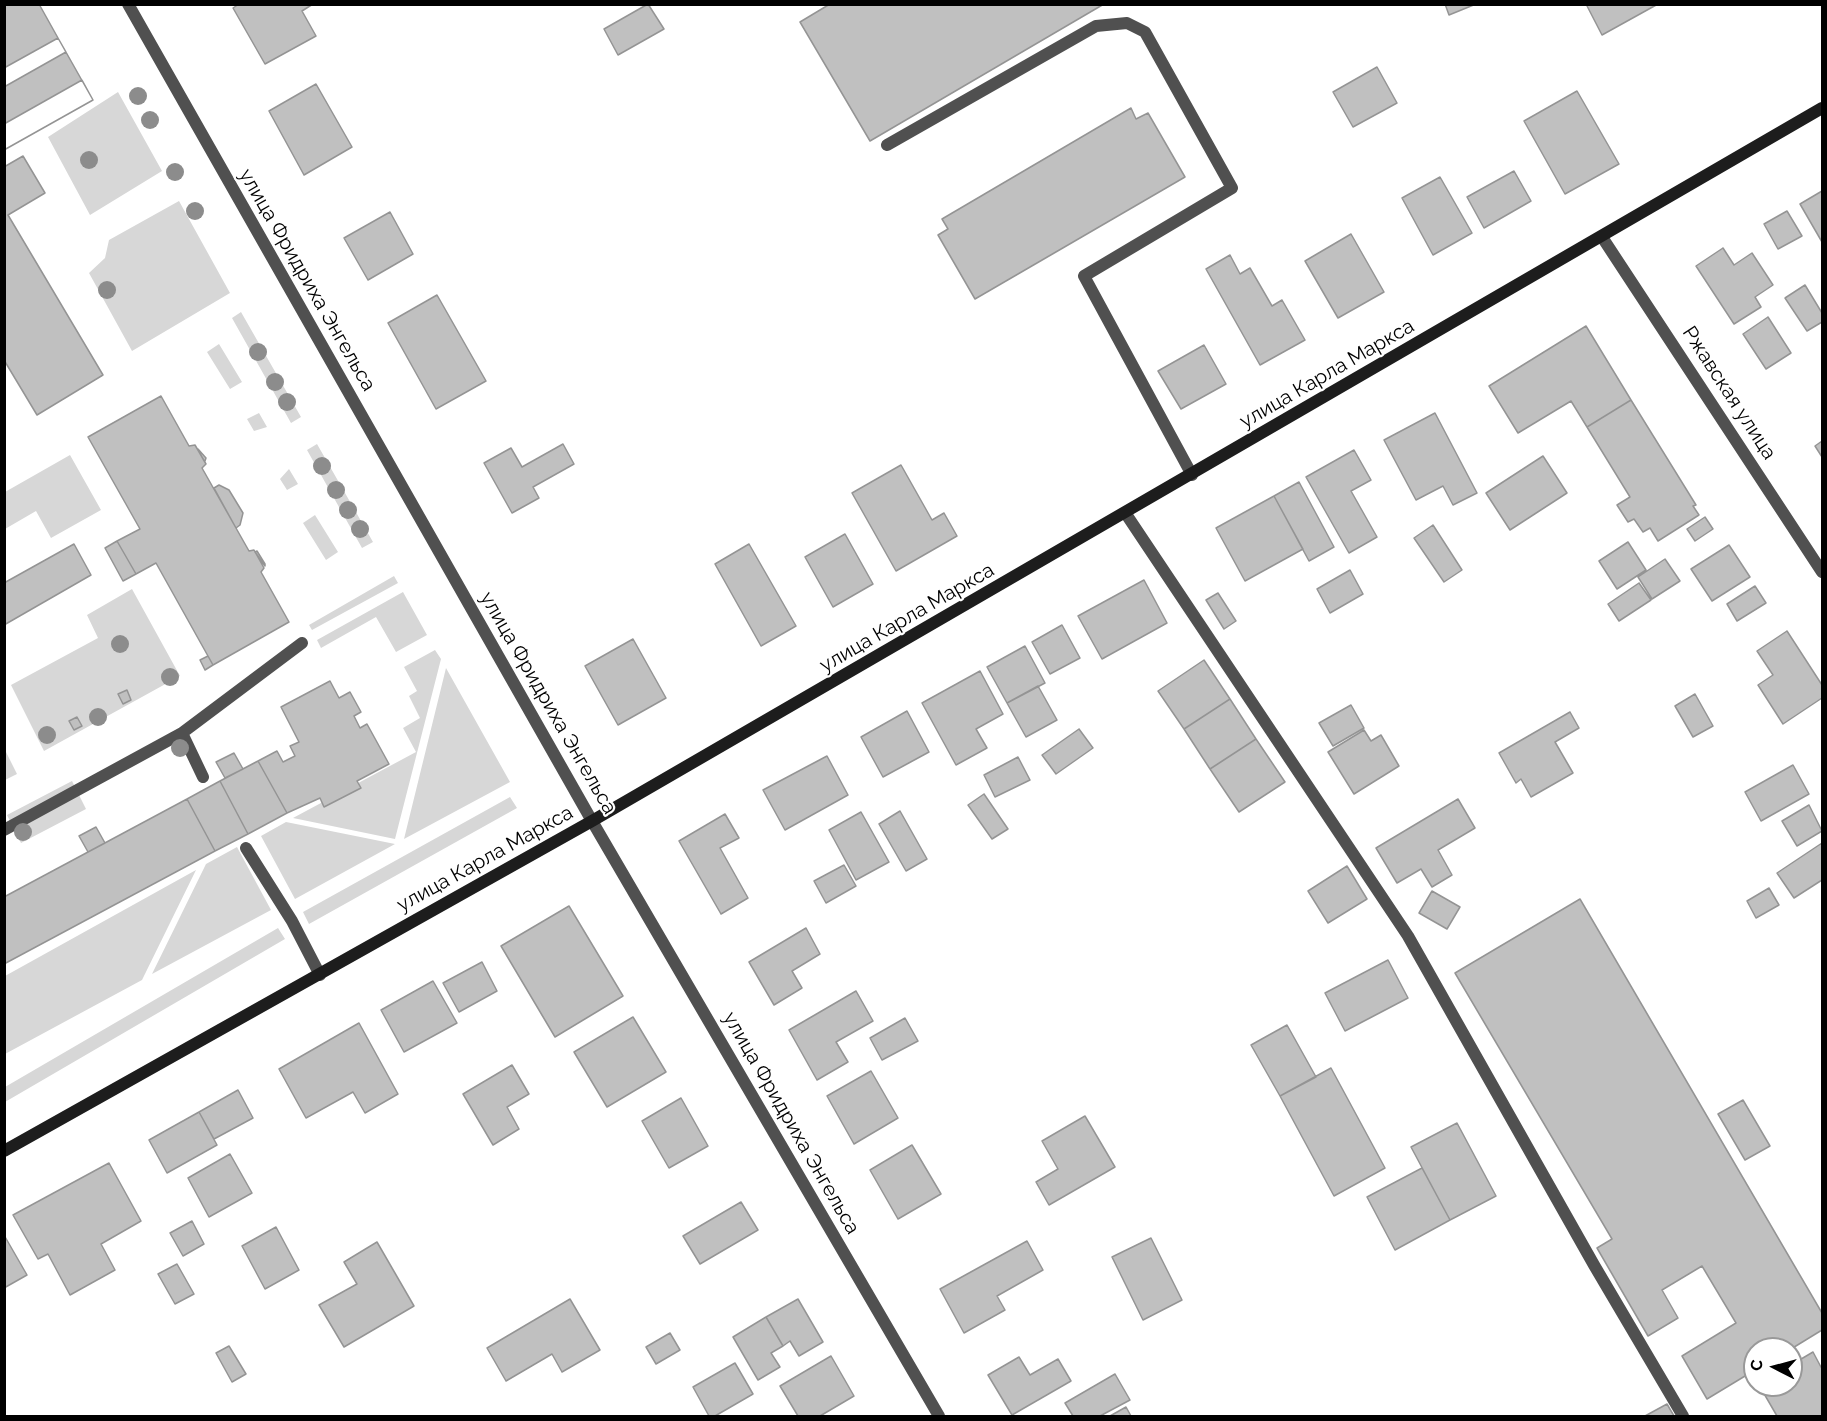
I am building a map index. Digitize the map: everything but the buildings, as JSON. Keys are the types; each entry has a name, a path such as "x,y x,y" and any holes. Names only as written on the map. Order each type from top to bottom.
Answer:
{"main road":[{"name":"улица Карла Маркса","path":"4,1151 592,821 1192,476 1822,108"}],"street":[{"name":"улица Фридриха Энгельса","path":"128,4 592,821 939,1416"},
{"path":"887,146 1096,26 1127,23 1145,32 1232,188 1084,276 1192,476"},
{"name":"Ржавская улица","path":"1602,237 1822,572"},
{"path":"1126,514 1408,936 1594,1265 1683,1416"},
{"path":"4,830 182,733 302,643"},
{"path":"182,733 203,777"},
{"path":"246,848 292,921 320,975"}],"shaded area":[{"path":"118,92 162,171 90,215 48,137"},
{"path":"179,201 230,293 132,351 89,273 105,258 109,240"},
{"path":"241,312 301,417 291,423 232,318"},
{"path":"219,344 242,382 230,389 207,352"},
{"path":"259,413 267,427 254,431 247,419"},
{"path":"317,444 373,542 362,548 307,450"},
{"path":"70,455 101,510 51,538 36,511 5,529 5,492"},
{"path":"289,469 298,484 287,490 280,479"},
{"path":"315,515 338,552 326,560 303,523"},
{"path":"394,576 398,583 312,630 309,625"},
{"path":"132,589 180,676 44,751 11,685 98,638 87,615"},
{"path":"403,592 427,635 396,652 376,617 321,648 317,640"},
{"path":"435,650 441,659 395,839 293,818 416,752 403,728 420,718 409,696 417,691 404,667"},
{"path":"446,668 510,782 404,839"},
{"path":"4,748 17,774 5,780 4,780"},
{"path":"72,781 86,809 21,843 7,815"},
{"path":"510,797 517,808 309,924 303,912"},
{"path":"286,822 395,844 295,899 261,836"},
{"path":"237,847 271,910 152,974 206,864"},
{"path":"196,870 142,980 5,1054 5,976"},
{"path":"278,928 285,939 5,1102 5,1087"}]}
